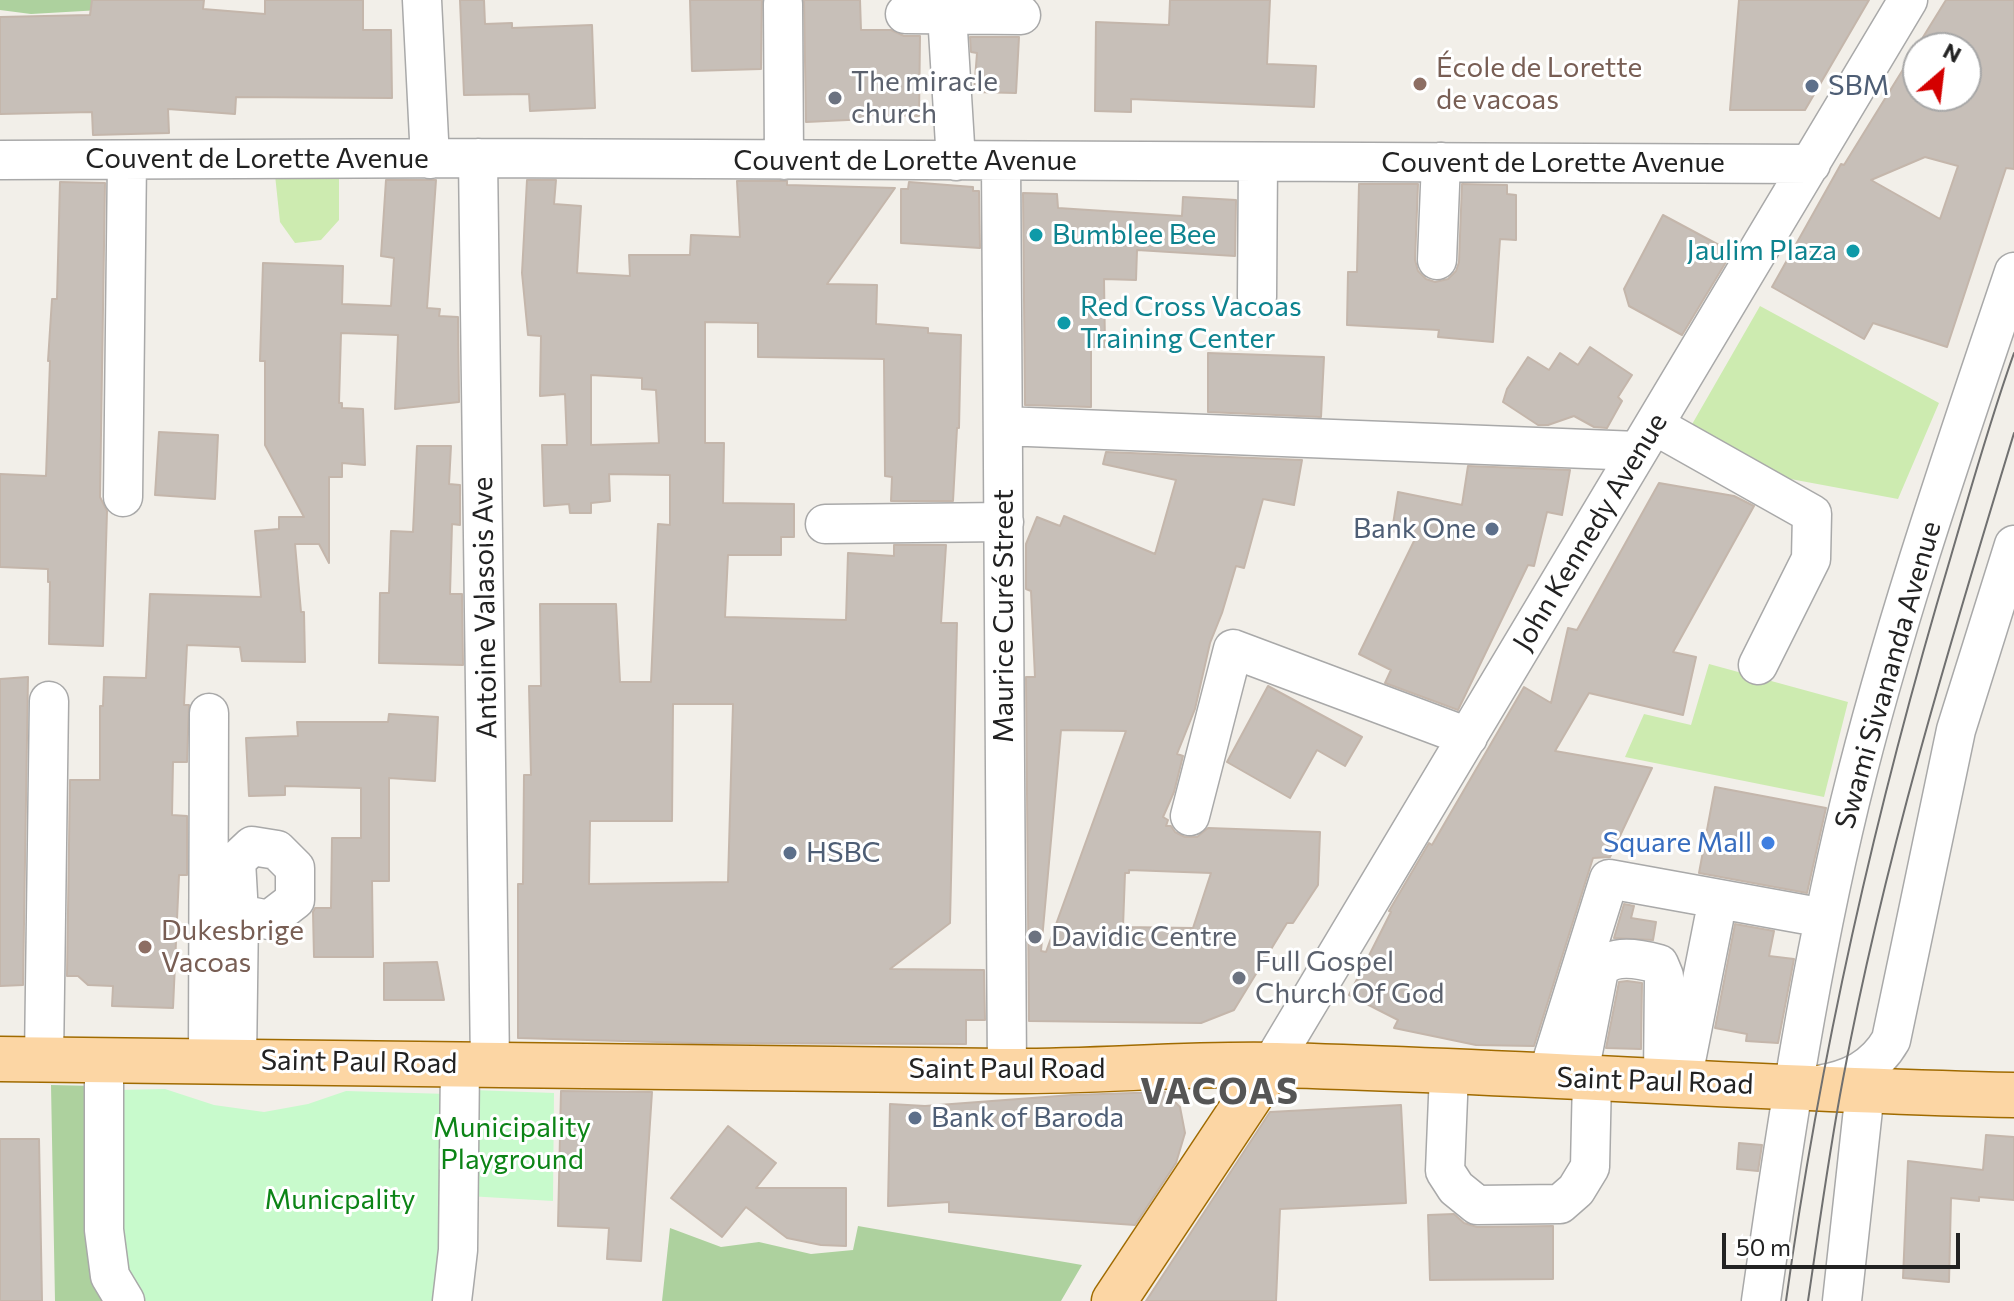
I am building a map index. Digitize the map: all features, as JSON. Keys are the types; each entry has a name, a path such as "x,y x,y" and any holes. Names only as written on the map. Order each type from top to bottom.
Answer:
{"main road":[{"name":"Saint Paul Road","path":"0,1059 480,1062 1007,1071 1271,1065 2014,1095"},
{"path":"1114,1301 1271,1065"}],"street":[{"path":"422,0 430,159"},
{"name":"John Kennedy Avenue","path":"1271,1065 1908,0"},
{"path":"783,4 784,160"},
{"path":"905,14 1021,15"},
{"path":"947,14 956,161"},
{"name":"Couvent de Lorette Avenue","path":"0,160 478,158 1811,164"},
{"name":"Antoine Valasois Ave","path":"452,1301 480,1062 478,158"},
{"path":"123,497 127,160"},
{"name":"Maurice Curé Street","path":"1001,161 1007,1071"},
{"path":"1257,297 1258,162"},
{"path":"1437,260 1441,162"},
{"name":"Swami Sivananda Avenue","path":"1761,1301 1792,1086 1850,800 1924,540 2014,272"},
{"path":"1003,426 1646,438 1812,514 1811,559 1758,665"},
{"path":"825,524 1004,522"},
{"path":"1792,1086 1821,1085 1865,1070 1881,1057 1891,1040 1956,730 2005,604 2014,545"},
{"path":"1190,816 1233,649 1468,737"},
{"path":"44,1059 49,701"},
{"path":"209,713 223,1061"},
{"path":"1449,1073 1445,1171 1456,1188 1477,1205 1560,1204 1576,1190 1590,1167 1573,1078 1609,879 1824,918"},
{"path":"223,1061 239,914"},
{"path":"1672,1080 1714,919"},
{"path":"1573,1078 1599,970 1605,963 1617,959 1659,964 1664,976 1672,1080"},
{"path":"1891,1040 1895,1059 1904,1072 1936,1093"},
{"path":"104,1059 104,1230 110,1276 125,1301"},
{"path":"1842,1301 1865,1091"}],"green space":[{"path":"0,0 152,0 153,7 31,14 0,10"},
{"path":"275,175 339,176 339,220 321,240 295,243 280,222"},
{"path":"1760,306 1939,403 1898,499 1769,475 1687,433"},
{"path":"1709,664 1848,702 1824,797 1625,757 1644,714 1691,725"},
{"path":"51,1085 95,1086 148,1301 55,1301"},
{"name":"Municpality","path":"165,1089 214,1105 264,1112 308,1104 346,1091 448,1094 441,1301 140,1301 122,1271 119,1090"},
{"name":"Municipality Playground","path":"473,1090 554,1093 553,1201 468,1196"},
{"path":"858,1226 1082,1265 1061,1301 662,1301 670,1228 721,1247 759,1242 811,1254 853,1250"}],"building":[{"path":"92,0 204,0 203,9 265,14 265,0 363,0 363,30 391,30 392,98 236,97 235,114 168,109 169,133 93,135 92,112 0,114 0,17 90,15"},
{"path":"460,0 484,0 485,24 512,23 512,28 592,25 595,108 530,111 529,94 464,95"},
{"path":"690,0 762,0 761,69 692,71"},
{"path":"804,0 860,0 861,30 891,30 904,36 920,36 919,116 869,115 869,119 806,122"},
{"path":"1170,0 1270,0 1267,64 1316,66 1314,107 1131,99 1131,112 1095,111 1096,22 1169,25"},
{"path":"1739,0 1869,0 1805,110 1730,110"},
{"path":"1946,0 2014,0 2014,169 2006,168 1947,347 1873,323 1864,339 1772,287 1841,164 1844,165 1902,71 1902,112 1982,112 1982,32 1926,32","holes":["1925,157 1958,166 1940,219 1871,180"]},
{"path":"970,37 1019,37 1016,93 974,92 977,53 971,52"},
{"path":"386,180 436,180 427,308 440,309 439,316 458,317 459,402 395,409 398,335 341,333 339,403 342,403 342,408 363,409 365,465 342,463 342,477 329,477 329,563 319,544 295,544 301,612 304,612 305,662 242,661 240,647 187,645 184,705 189,705 187,762 173,762 172,815 187,816 187,875 179,875 173,1008 112,1006 113,986 88,985 78,976 67,976 70,780 100,780 100,706 103,706 104,677 146,678 150,594 261,597 255,531 279,529 279,517 304,517 265,445 265,361 260,361 263,263 343,266 342,304 391,306 394,258 381,256"},
{"path":"527,180 556,180 554,204 581,206 577,273 630,276 629,255 690,255 691,235 740,237 737,181 895,188 827,284 877,285 876,324 928,328 928,333 961,335 959,428 953,501 891,501 892,477 885,476 884,359 758,357 758,323 705,322 705,443 724,443 723,503 794,504 794,537 781,537 781,555 728,555 725,617 846,620 848,553 894,556 894,545 946,545 941,623 957,623 950,923 890,969 984,970 985,1020 966,1020 966,1044 692,1043 518,1038 518,884 523,884 524,775 531,775 529,686 541,686 540,604 616,604 620,682 651,682 658,524 670,525 670,475 609,474 610,501 591,503 591,513 570,513 569,504 544,506 542,445 567,445 565,394 540,396 541,336 528,335 522,273","holes":["591,375 642,378 642,389 656,390 659,443 591,445","673,704 733,704 728,882 589,884 590,821 672,821"]},
{"path":"60,182 105,183 100,497 107,511 103,646 49,644 48,569 0,567 0,474 46,476 48,361 52,299 57,299"},
{"path":"909,182 973,187 973,191 979,191 980,248 901,243 901,189 908,189"},
{"path":"1359,184 1418,184 1415,260 1418,271 1435,282 1448,279 1459,262 1462,184 1507,185 1507,194 1516,195 1516,240 1500,239 1493,342 1438,337 1439,330 1347,325 1348,272 1357,272"},
{"path":"1023,193 1057,194 1058,208 1182,216 1183,197 1236,200 1235,256 1137,250 1136,280 1104,279 1105,347 1091,347 1091,407 1025,405"},
{"path":"1663,215 1732,252 1682,335 1629,306 1624,289"},
{"path":"1590,347 1632,375 1618,397 1622,401 1607,428 1594,427 1574,416 1548,425 1538,425 1503,402 1507,389 1528,357 1549,370 1560,353 1578,365"},
{"path":"1208,353 1324,357 1321,417 1208,412"},
{"path":"159,432 218,435 215,499 155,495"},
{"path":"417,446 451,446 449,484 460,485 460,525 452,524 450,594 462,594 463,665 379,663 380,593 389,593 391,531 413,532"},
{"path":"1106,452 1302,460 1294,505 1263,499 1244,568 1236,566 1210,643 1195,709 1177,754 1183,756 1174,792 1163,817 1168,820 1166,826 1171,826 1185,837 1197,837 1208,828 1320,832 1318,885 1293,923 1287,923 1234,1010 1201,1023 1029,1021 1026,677 1035,677 1031,591 1026,589 1026,544 1037,517 1060,526 1064,516 1155,554 1176,480 1103,464","holes":["1061,730 1126,731 1046,952 1041,951","1129,870 1211,873 1193,928 1123,927 1125,873"]},
{"path":"1468,466 1570,470 1562,515 1547,512 1534,566 1528,565 1458,710 1385,683 1391,670 1359,654 1416,537 1392,531 1398,492 1462,505"},
{"path":"1659,483 1734,496 1754,506 1673,652 1696,657 1683,715 1589,693 1555,751 1652,768 1610,857 1593,858 1534,1046 1476,1045 1394,1028 1398,1020 1349,995 1389,911 1429,843 1432,845 1524,687 1551,703 1568,628 1577,630"},
{"path":"28,677 23,985 0,986 0,679"},
{"path":"1268,686 1362,737 1345,766 1317,750 1290,798 1227,762"},
{"path":"389,714 438,717 435,781 389,778 389,881 372,881 373,957 314,957 313,912 315,908 331,908 332,838 361,838 361,788 285,786 285,795 249,796 246,738 298,736 297,722 388,722"},
{"name":"Square Mall","path":"1715,787 1826,808 1807,893 1699,873"},
{"path":"1624,904 1634,906 1631,918 1656,922 1653,940 1614,938"},
{"path":"1735,924 1774,931 1769,956 1794,959 1778,1043 1746,1041 1747,1034 1715,1028"},
{"path":"437,962 444,1000 384,1000 384,963"},
{"path":"1619,982 1642,983 1641,1049 1606,1048"},
{"path":"561,1091 652,1092 641,1261 607,1259 609,1228 558,1226"},
{"path":"1165,1092 1180,1107 1185,1133 1176,1163 1135,1225 949,1212 949,1202 888,1206 890,1104 925,1106 1072,1095"},
{"path":"1401,1105 1406,1203 1280,1209 1276,1301 1146,1301 1270,1112"},
{"path":"728,1126 776,1163 756,1188 846,1188 846,1246 787,1238 746,1207 722,1237 671,1198"},
{"path":"1986,1135 2014,1137 2014,1200 1951,1198 1949,1282 1903,1278 1908,1161 1983,1170"},
{"path":"0,1139 39,1139 42,1301 0,1301"},
{"path":"1739,1143 1762,1145 1758,1171 1737,1169"},
{"path":"1454,1214 1464,1223 1477,1227 1553,1226 1553,1279 1430,1280 1428,1215"}],"tram line":[{"path":"1786,1301 1834,1019 1876,833 1924,648 2014,353"},
{"path":"1808,1301 1838,1106 1878,916 1942,673 2014,433"}],"place":[{"name":"École de Lorette de vacoas","path":"1420,84"},
{"name":"SBM","path":"1812,86"},
{"name":"The miracle church","path":"835,98"},
{"name":"Bumblee Bee","path":"1036,235"},
{"name":"Jaulim Plaza","path":"1853,251"},
{"name":"Red Cross Vacoas Training Center","path":"1064,323"},
{"name":"Bank One","path":"1492,529"},
{"name":"Square Mall","path":"1768,843"},
{"name":"HSBC","path":"790,853"},
{"name":"Davidic Centre","path":"1035,937"},
{"name":"Dukesbrige Vacoas","path":"145,947"},
{"name":"Full Gospel Church Of God","path":"1239,978"},
{"name":"Bank of Baroda","path":"915,1118"}],"district":[{"name":"VACOAS","path":"1220,1092"}]}
